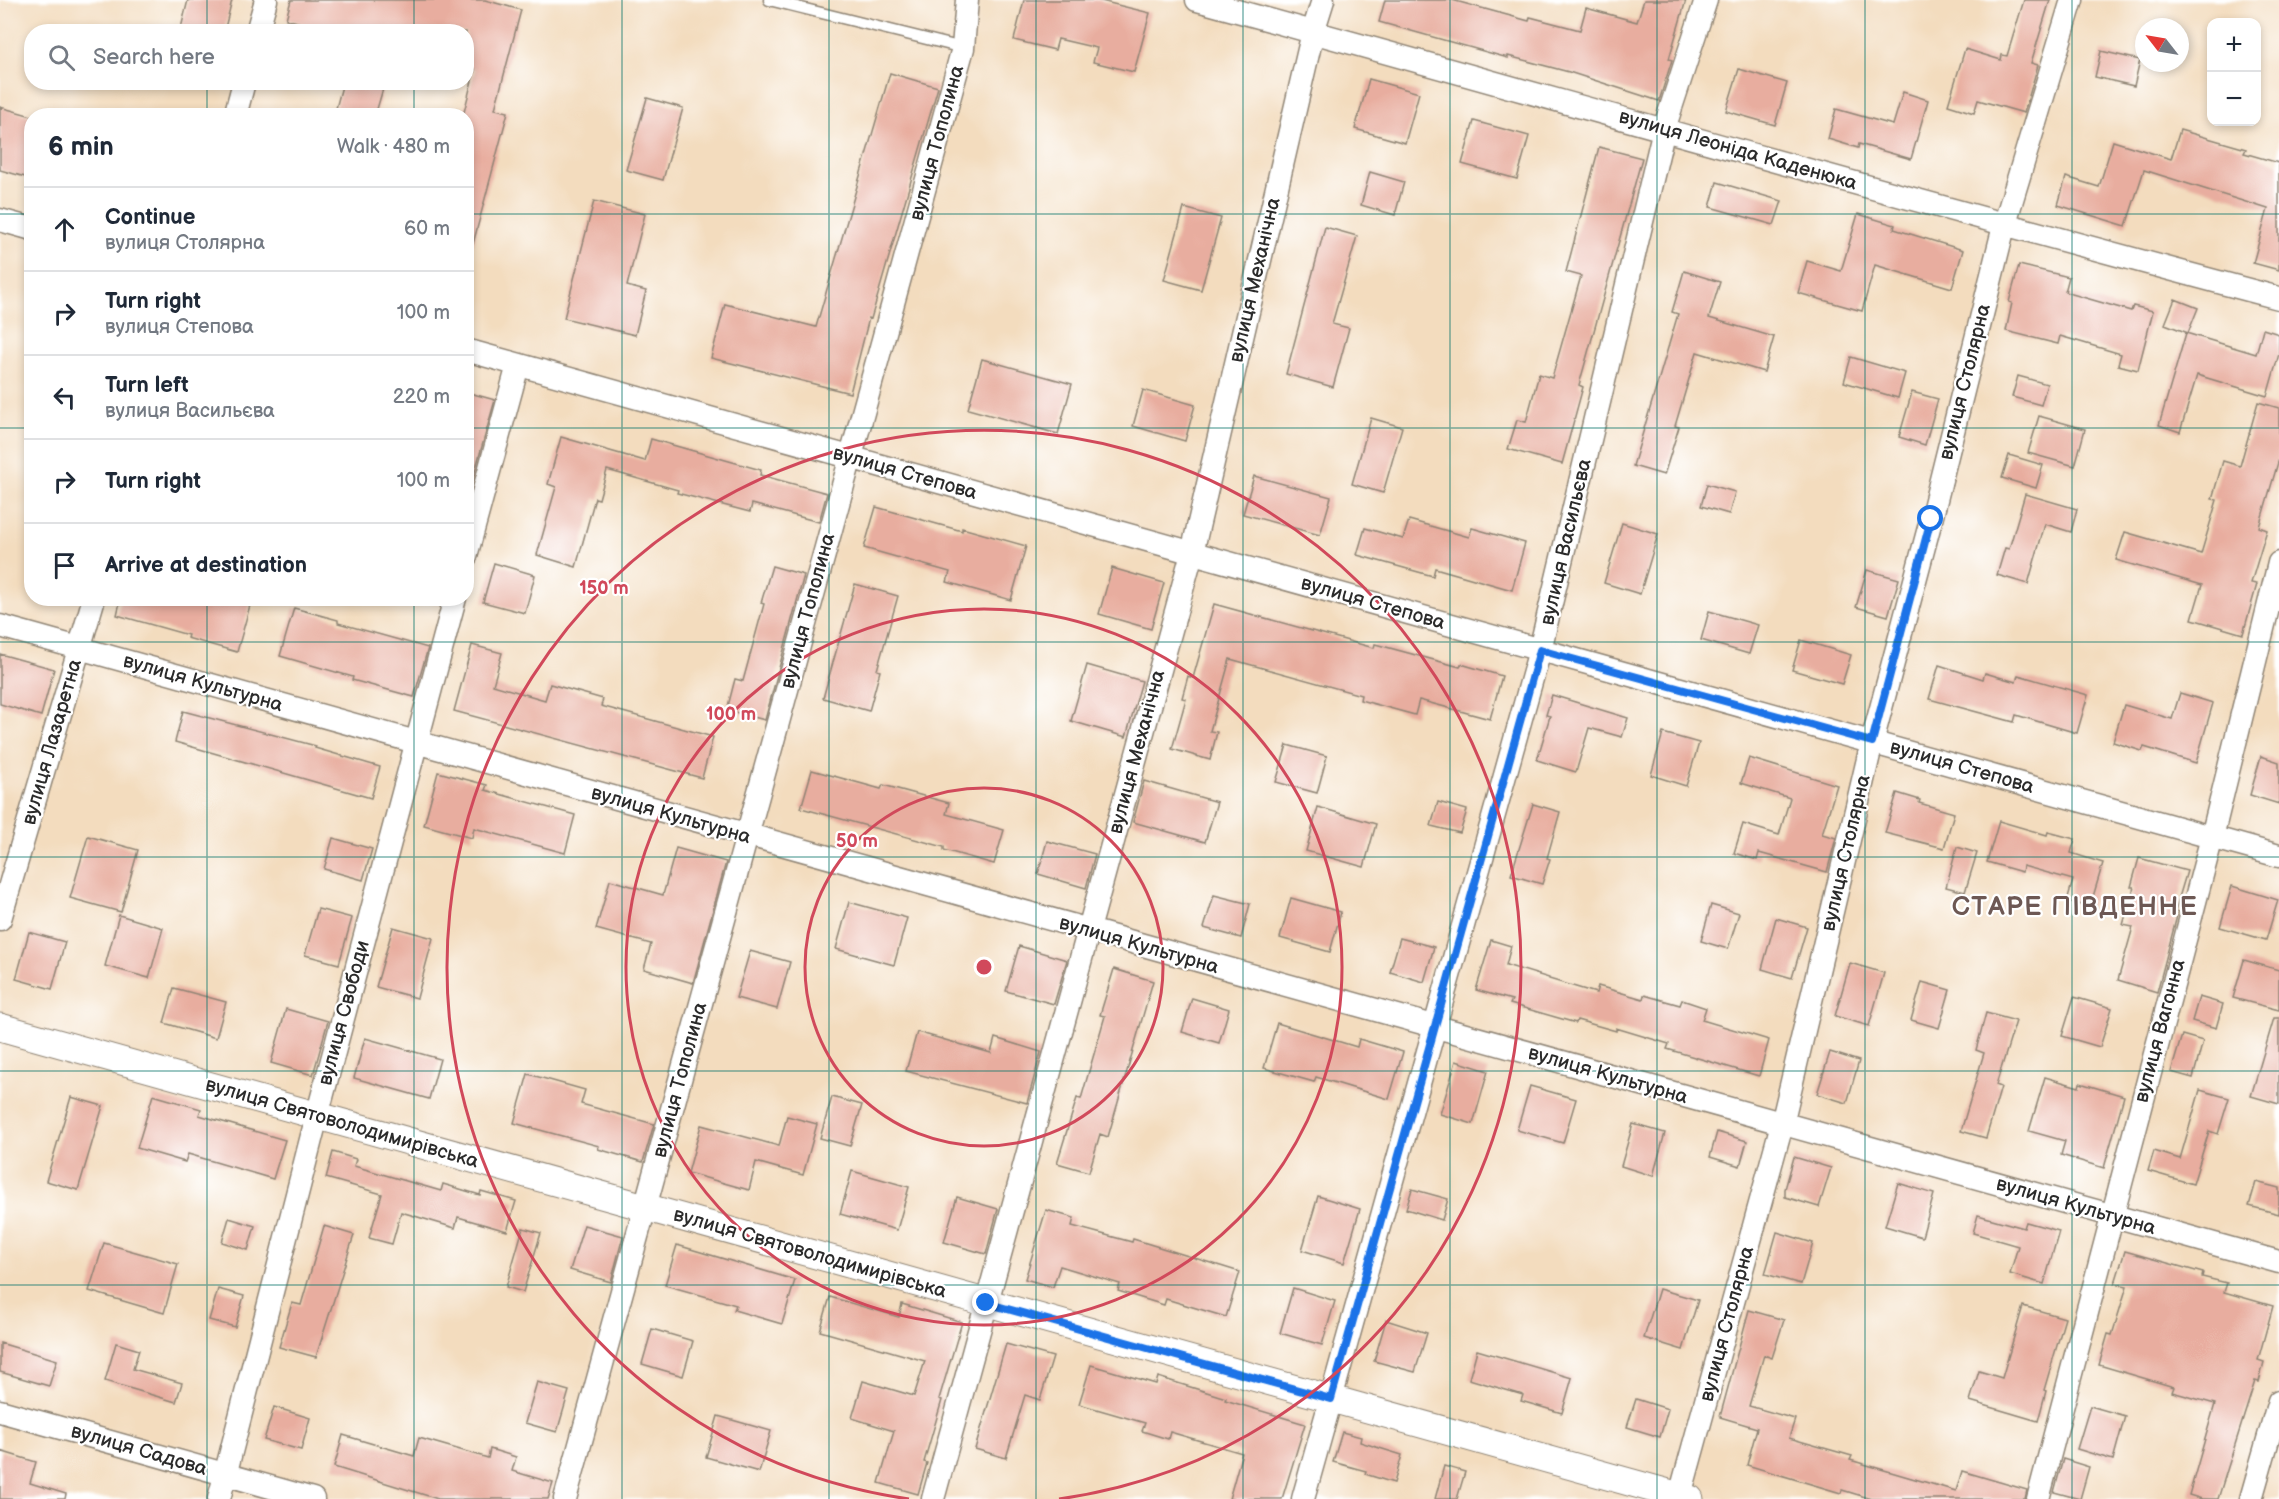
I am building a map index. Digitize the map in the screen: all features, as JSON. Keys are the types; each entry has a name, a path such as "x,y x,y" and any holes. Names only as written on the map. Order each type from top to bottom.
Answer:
{"street":[{"path":"259,24 266,0"},
{"name":"вулиця Тополина","path":"565,1499 963,48 967,0"},
{"name":"вулиця Леоніда Каденюка","path":"1197,0 2004,226 2279,298"},
{"name":"вулиця Механічна","path":"933,1499 1192,553 1313,32 1323,0"},
{"name":"вулиця Васильєва","path":"1303,1499 1540,650 1664,129 1706,0"},
{"name":"вулиця Столярна","path":"1683,1498 1782,1124 1872,742 1931,519 2004,226 2072,0"},
{"path":"237,108 242,90"},
{"path":"0,220 24,227"},
{"name":"вулиця Степова","path":"474,352 2279,856"},
{"path":"474,527 518,365"},
{"name":"вулиця Вагонна","path":"2038,1499 2212,837 2279,562"},
{"name":"вулиця Лазаретна","path":"0,919 92,606"},
{"name":"вулиця Свободи","path":"219,1499 317,1116 453,606"},
{"name":"вулиця Культурна","path":"0,626 2279,1262"},
{"name":"вулиця Святоволодимирівська","path":"0,1027 1683,1498"},
{"path":"2251,1499 2279,1401"},
{"name":"вулиця Садова","path":"0,1411 313,1499"}],"lane":[{"path":"769,0 963,48"}],"building":[{"path":"188,0 232,0 226,24 182,24"},
{"path":"291,0 485,0 521,10 495,109 508,112 474,240 474,108 465,108 470,90 474,90 474,24 304,24 286,19"},
{"path":"1024,0 1097,0 1150,13 1134,72 1093,62 1097,48 1058,39 1055,50 1014,40"},
{"path":"1385,0 1452,0 1529,21 1530,17 1580,30 1586,8 1637,22 1644,0 1686,0 1669,59 1672,60 1659,101 1569,72 1508,56 1508,58 1379,22"},
{"path":"2024,0 2050,0 2031,63 2038,65 2024,113 1978,100 1974,113 1948,105 1965,49 2001,60 2002,55 2007,56"},
{"path":"2101,51 2135,59 2135,72 2137,72 2134,86 2095,77"},
{"path":"1739,69 1787,83 1775,125 1726,111"},
{"path":"890,73 938,87 871,319 869,318 850,393 711,358 725,304 816,327"},
{"path":"1369,79 1419,93 1405,143 1355,129"},
{"path":"341,90 383,90 377,108 336,108"},
{"path":"1903,92 1928,100 1911,159 1859,144 1858,148 1828,139 1836,109 1893,125"},
{"path":"647,98 683,108 663,180 626,170"},
{"path":"0,107 24,114 24,177 0,170"},
{"path":"1474,121 1529,136 1517,179 1462,164"},
{"path":"2180,130 2246,149 2244,153 2279,163 2279,270 2253,263 2268,209 2144,170 2126,226 2058,205 2066,177 2099,187 2113,141 2171,159"},
{"path":"1599,147 1642,158 1579,385 1583,387 1562,464 1508,449 1517,420 1526,422 1539,374 1552,378 1581,276 1566,272"},
{"path":"1370,172 1404,182 1395,215 1361,205"},
{"path":"1717,182 1782,201 1774,225 1710,207"},
{"path":"594,201 645,214 627,286 646,291 635,335 564,318"},
{"path":"1184,208 1221,218 1201,290 1164,280"},
{"path":"1858,214 1895,225 1894,229 1963,250 1952,288 1875,265 1862,311 1798,293 1807,261 1841,271"},
{"path":"1325,227 1357,236 1332,324 1349,328 1333,387 1286,374"},
{"path":"2019,265 2069,277 2065,292 2131,311 2133,306 2153,311 2138,370 2118,365 2121,354 2060,336 2058,344 2006,331 2012,303 2009,302"},
{"path":"1684,271 1720,282 1709,318 1774,337 1764,372 1697,352 1675,426 1679,427 1664,475 1633,466 1678,314 1672,312"},
{"path":"2175,299 2198,308 2188,333 2165,324"},
{"path":"2263,329 2279,334 2279,354 2267,396 2197,375 2180,432 2159,425 2186,333 2256,354"},
{"path":"1851,357 1905,373 1898,398 1844,382"},
{"path":"982,359 1072,384 1058,434 968,409"},
{"path":"2018,376 2047,384 2041,405 2012,397"},
{"path":"1143,390 1195,405 1185,441 1133,426"},
{"path":"1912,392 1938,399 1925,445 1899,437"},
{"path":"474,394 495,400 474,475"},
{"path":"2258,402 2279,408 2279,459 2259,527 2267,530 2251,583 2257,584 2243,634 2192,619 2202,585 2116,560 2125,532 2201,554 2217,500 2212,499 2223,461 2240,466"},
{"path":"2039,416 2085,429 2075,466 2028,453"},
{"path":"1371,418 1402,427 1383,493 1352,484"},
{"path":"561,437 645,461 651,439 761,470 760,475 827,493 819,522 752,504 750,512 677,493 678,490 607,470 599,499 595,498 576,567 537,555 556,487 548,484"},
{"path":"2009,455 2043,465 2036,488 2002,478"},
{"path":"1254,476 1331,497 1320,535 1243,514"},
{"path":"1707,484 1735,492 1729,514 1701,506"},
{"path":"2025,494 2077,509 2071,532 2045,524 2028,584 1997,575 2005,548 2009,549"},
{"path":"876,507 1026,546 1011,600 947,582 950,572 864,548"},
{"path":"1409,520 1469,537 1472,528 1525,543 1512,590 1435,568 1433,576 1357,555 1365,528 1403,539"},
{"path":"1622,523 1658,534 1640,594 1604,583"},
{"path":"494,563 535,575 525,613 483,602"},
{"path":"772,566 804,575 765,720 727,710 735,679 743,681"},
{"path":"1112,568 1164,583 1151,629 1099,614"},
{"path":"1867,570 1899,579 1888,616 1856,607"},
{"path":"855,584 898,596 877,670 880,671 869,711 823,698"},
{"path":"1214,604 1374,648 1375,644 1502,676 1490,719 1419,700 1415,715 1360,700 1361,695 1230,659 1210,731 1217,732 1210,760 1172,749 1186,699 1182,698 1188,676 1193,678"},
{"path":"119,606 250,606 237,652 187,638 188,635 117,615"},
{"path":"294,608 428,648 414,697 352,680 353,677 280,656"},
{"path":"1709,611 1758,625 1749,654 1701,640"},
{"path":"1801,640 1851,655 1842,684 1792,670"},
{"path":"472,645 502,653 493,685 545,700 550,684 603,699 601,706 713,737 702,778 454,711"},
{"path":"0,654 54,669 41,716 0,704"},
{"path":"1087,665 1142,681 1126,737 1071,721"},
{"path":"1939,665 1983,679 1985,673 2016,682 2018,675 2088,695 2077,733 2016,715 2014,722 1929,699"},
{"path":"2180,693 2213,703 2196,763 2144,747 2142,751 2113,742 2124,705 2172,719"},
{"path":"1552,695 1628,718 1622,737 1589,728 1576,772 1537,760 1550,716 1546,715"},
{"path":"183,711 316,746 315,748 380,767 371,798 175,742"},
{"path":"1663,733 1699,743 1686,786 1651,775"},
{"path":"1287,745 1327,756 1317,793 1276,782"},
{"path":"2261,756 2279,762 2279,804 2250,795"},
{"path":"1749,758 1837,785 1822,834 1836,838 1827,872 1759,853 1757,860 1734,853 1743,824 1779,835 1790,798 1741,783"},
{"path":"812,770 881,789 883,785 949,803 946,814 1004,830 994,864 944,850 944,847 801,808"},
{"path":"438,772 487,785 485,790 575,815 565,853 474,828 472,838 424,825"},
{"path":"1144,781 1217,802 1205,842 1133,822"},
{"path":"1897,793 1920,800 1919,803 1954,813 1944,848 1885,833"},
{"path":"1438,802 1467,810 1460,833 1431,826"},
{"path":"1533,804 1560,812 1542,884 1511,875"},
{"path":"1318,807 1376,824 1364,867 1306,851"},
{"path":"1999,821 2047,835 2048,832 2075,839 2071,853 2103,863 2090,907 2067,901 2073,880 2023,866 2022,872 1987,862"},
{"path":"88,836 138,850 121,912 70,898"},
{"path":"333,838 372,849 363,880 324,869"},
{"path":"1047,841 1095,854 1086,888 1038,874"},
{"path":"1957,847 1977,853 1965,892 1946,887"},
{"path":"676,848 726,862 693,983 644,969 651,944 596,929 610,880 663,895"},
{"path":"2139,858 2187,871 2175,911 2178,912 2157,992 2118,980 2133,927 2123,925 2134,887 2131,887"},
{"path":"2232,886 2278,900 2266,940 2220,927"},
{"path":"1214,895 1250,904 1241,938 1204,928"},
{"path":"1291,898 1341,912 1330,952 1280,938"},
{"path":"849,902 907,918 894,965 836,949"},
{"path":"1711,905 1739,913 1728,949 1701,941"},
{"path":"318,909 352,918 339,964 305,955"},
{"path":"119,915 163,928 149,978 105,966"},
{"path":"1776,918 1807,927 1792,978 1762,969"},
{"path":"393,927 433,938 417,998 376,987"},
{"path":"29,932 65,942 52,989 16,979"},
{"path":"1400,938 1434,947 1424,982 1390,972"},
{"path":"1491,940 1511,946 1506,965 1549,979 1596,993 1598,986 1643,999 1644,995 1680,1005 1682,1000 1706,1008 1702,1020 1769,1040 1759,1076 1667,1049 1669,1044 1616,1028 1616,1031 1577,1020 1576,1023 1510,1004 1512,1000 1476,990"},
{"path":"1019,946 1067,960 1054,1004 1006,991"},
{"path":"750,951 790,962 777,1009 736,998"},
{"path":"2244,960 2279,970 2279,1010 2233,998"},
{"path":"1850,963 1884,973 1869,1026 1835,1016"},
{"path":"1114,969 1153,981 1108,1137 1100,1134 1089,1172 1057,1163 1077,1098 1081,1099 1105,1016 1100,1015"},
{"path":"1922,982 1950,990 1939,1028 1911,1020"},
{"path":"174,988 226,1002 216,1038 164,1023"},
{"path":"2074,997 2112,1008 2100,1047 2062,1036"},
{"path":"2199,997 2223,1004 2216,1028 2192,1021"},
{"path":"1192,998 1229,1009 1219,1043 1182,1032"},
{"path":"286,1009 328,1021 313,1075 271,1063"},
{"path":"1986,1013 2016,1021 1996,1085 2001,1087 1986,1138 1961,1131 1984,1053 1976,1050"},
{"path":"2274,1018 2279,1018 2279,1104 2251,1096"},
{"path":"1277,1023 1357,1047 1359,1039 1403,1052 1389,1099 1316,1077 1314,1082 1264,1068"},
{"path":"917,1032 991,1053 995,1038 1041,1052 1027,1103 906,1071"},
{"path":"2182,1035 2203,1041 2193,1078 2171,1072"},
{"path":"365,1038 440,1059 429,1099 354,1078"},
{"path":"1830,1052 1859,1061 1847,1103 1817,1094"},
{"path":"1456,1061 1488,1071 1473,1124 1440,1114"},
{"path":"528,1074 585,1090 581,1104 654,1124 643,1162 598,1149 599,1146 514,1123"},
{"path":"2045,1077 2079,1087 2080,1083 2124,1096 2104,1168 2061,1155 2065,1141 2029,1131"},
{"path":"1530,1086 1576,1099 1563,1143 1517,1130"},
{"path":"2200,1090 2229,1098 2218,1134 2209,1131 2193,1184 2148,1171 2154,1151 2180,1159"},
{"path":"153,1095 201,1109 199,1115 285,1140 273,1179 188,1154 185,1162 137,1148"},
{"path":"71,1097 103,1106 78,1190 46,1181"},
{"path":"832,1097 862,1105 850,1146 820,1138"},
{"path":"787,1116 817,1124 803,1175 756,1162 749,1190 688,1173 701,1125 779,1146"},
{"path":"1633,1124 1665,1133 1653,1176 1621,1166"},
{"path":"1717,1132 1747,1141 1740,1166 1710,1157"},
{"path":"333,1152 356,1159 354,1166 441,1191 443,1184 480,1195 481,1191 516,1201 507,1231 458,1217 455,1228 401,1212 392,1244 369,1238 382,1194 326,1178"},
{"path":"1794,1157 1831,1168 1819,1207 1785,1197"},
{"path":"852,1171 909,1187 897,1230 840,1214"},
{"path":"2256,1182 2279,1188 2279,1214 2249,1206"},
{"path":"1898,1183 1934,1194 1922,1237 1885,1226"},
{"path":"1412,1189 1448,1199 1442,1220 1406,1209"},
{"path":"1318,1196 1360,1209 1344,1263 1302,1250"},
{"path":"957,1197 998,1209 986,1254 944,1242"},
{"path":"1046,1210 1074,1218 1072,1226 1132,1242 1133,1239 1240,1272 1226,1317 1166,1299 1164,1305 1118,1291 1120,1284 1060,1266 1053,1287 1025,1279"},
{"path":"1978,1215 2024,1228 2026,1222 2059,1231 2044,1284 2010,1274 2018,1246 1973,1233"},
{"path":"229,1218 255,1226 248,1250 222,1242"},
{"path":"584,1225 623,1236 611,1282 570,1270"},
{"path":"324,1226 354,1235 316,1357 279,1347 292,1303 301,1305"},
{"path":"523,1228 541,1233 523,1292 506,1287"},
{"path":"1777,1232 1813,1243 1801,1284 1765,1274"},
{"path":"104,1243 178,1264 164,1313 89,1291"},
{"path":"677,1245 795,1280 782,1324 734,1310 736,1305 665,1285"},
{"path":"2125,1251 2203,1273 2202,1277 2227,1283 2224,1292 2273,1306 2258,1360 2264,1362 2259,1382 2255,1381 2218,1499 2202,1499 2189,1495 2215,1404 2172,1392 2174,1387 2099,1365 2108,1334 2112,1335 2127,1286 2115,1283"},
{"path":"1293,1288 1335,1301 1322,1345 1280,1333"},
{"path":"218,1289 244,1296 235,1327 209,1320"},
{"path":"1659,1289 1698,1300 1683,1350 1644,1338"},
{"path":"830,1297 899,1317 902,1304 962,1322 939,1399 942,1400 924,1462 927,1463 918,1494 879,1483 894,1431 852,1418 863,1381 914,1396 925,1361 820,1331"},
{"path":"2023,1306 2065,1318 2044,1390 2046,1391 2038,1421 1970,1401 1979,1371 2002,1378"},
{"path":"1749,1310 1784,1320 1772,1358 1764,1355 1749,1406 1795,1419 1789,1438 1852,1456 1850,1460 1956,1491 1962,1471 2027,1490 2025,1499 1872,1499 1842,1490 1841,1493 1747,1465 1757,1428 1720,1417"},
{"path":"1386,1320 1427,1333 1415,1372 1374,1361"},
{"path":"652,1329 693,1341 683,1376 642,1364"},
{"path":"0,1343 57,1360 49,1386 0,1372"},
{"path":"116,1343 139,1350 133,1369 182,1383 176,1402 105,1381"},
{"path":"1006,1344 1053,1357 1040,1400 1025,1395 1006,1458 975,1449"},
{"path":"1477,1350 1572,1378 1562,1413 1521,1401 1523,1395 1469,1379"},
{"path":"1091,1365 1156,1384 1158,1377 1305,1424 1282,1499 1229,1499 1242,1453 1170,1432 1168,1439 1142,1431 1145,1423 1079,1404"},
{"path":"537,1382 569,1391 557,1432 525,1423"},
{"path":"1636,1399 1668,1409 1660,1437 1627,1427"},
{"path":"2090,1406 2125,1416 2113,1460 2077,1449"},
{"path":"274,1407 310,1418 301,1450 264,1440"},
{"path":"718,1416 771,1431 759,1472 706,1457"},
{"path":"1342,1432 1361,1437 1360,1442 1402,1455 1394,1483 1365,1474 1366,1471 1333,1462"},
{"path":"343,1435 414,1456 419,1438 488,1458 490,1449 516,1457 512,1471 553,1483 548,1499 438,1499 334,1467"},
{"path":"0,1451 36,1462 30,1483 66,1494 65,1499 0,1499"},
{"path":"2063,1459 2089,1467 2080,1499 2054,1492"},
{"path":"1444,1466 1465,1472 1457,1499 1435,1499"}],"district":[{"name":"СТАРЕ ПІВДЕННЕ","path":"2075,907"}],"route":[{"path":"986,1303 1331,1399 1540,650 1872,742 1931,519"}]}
